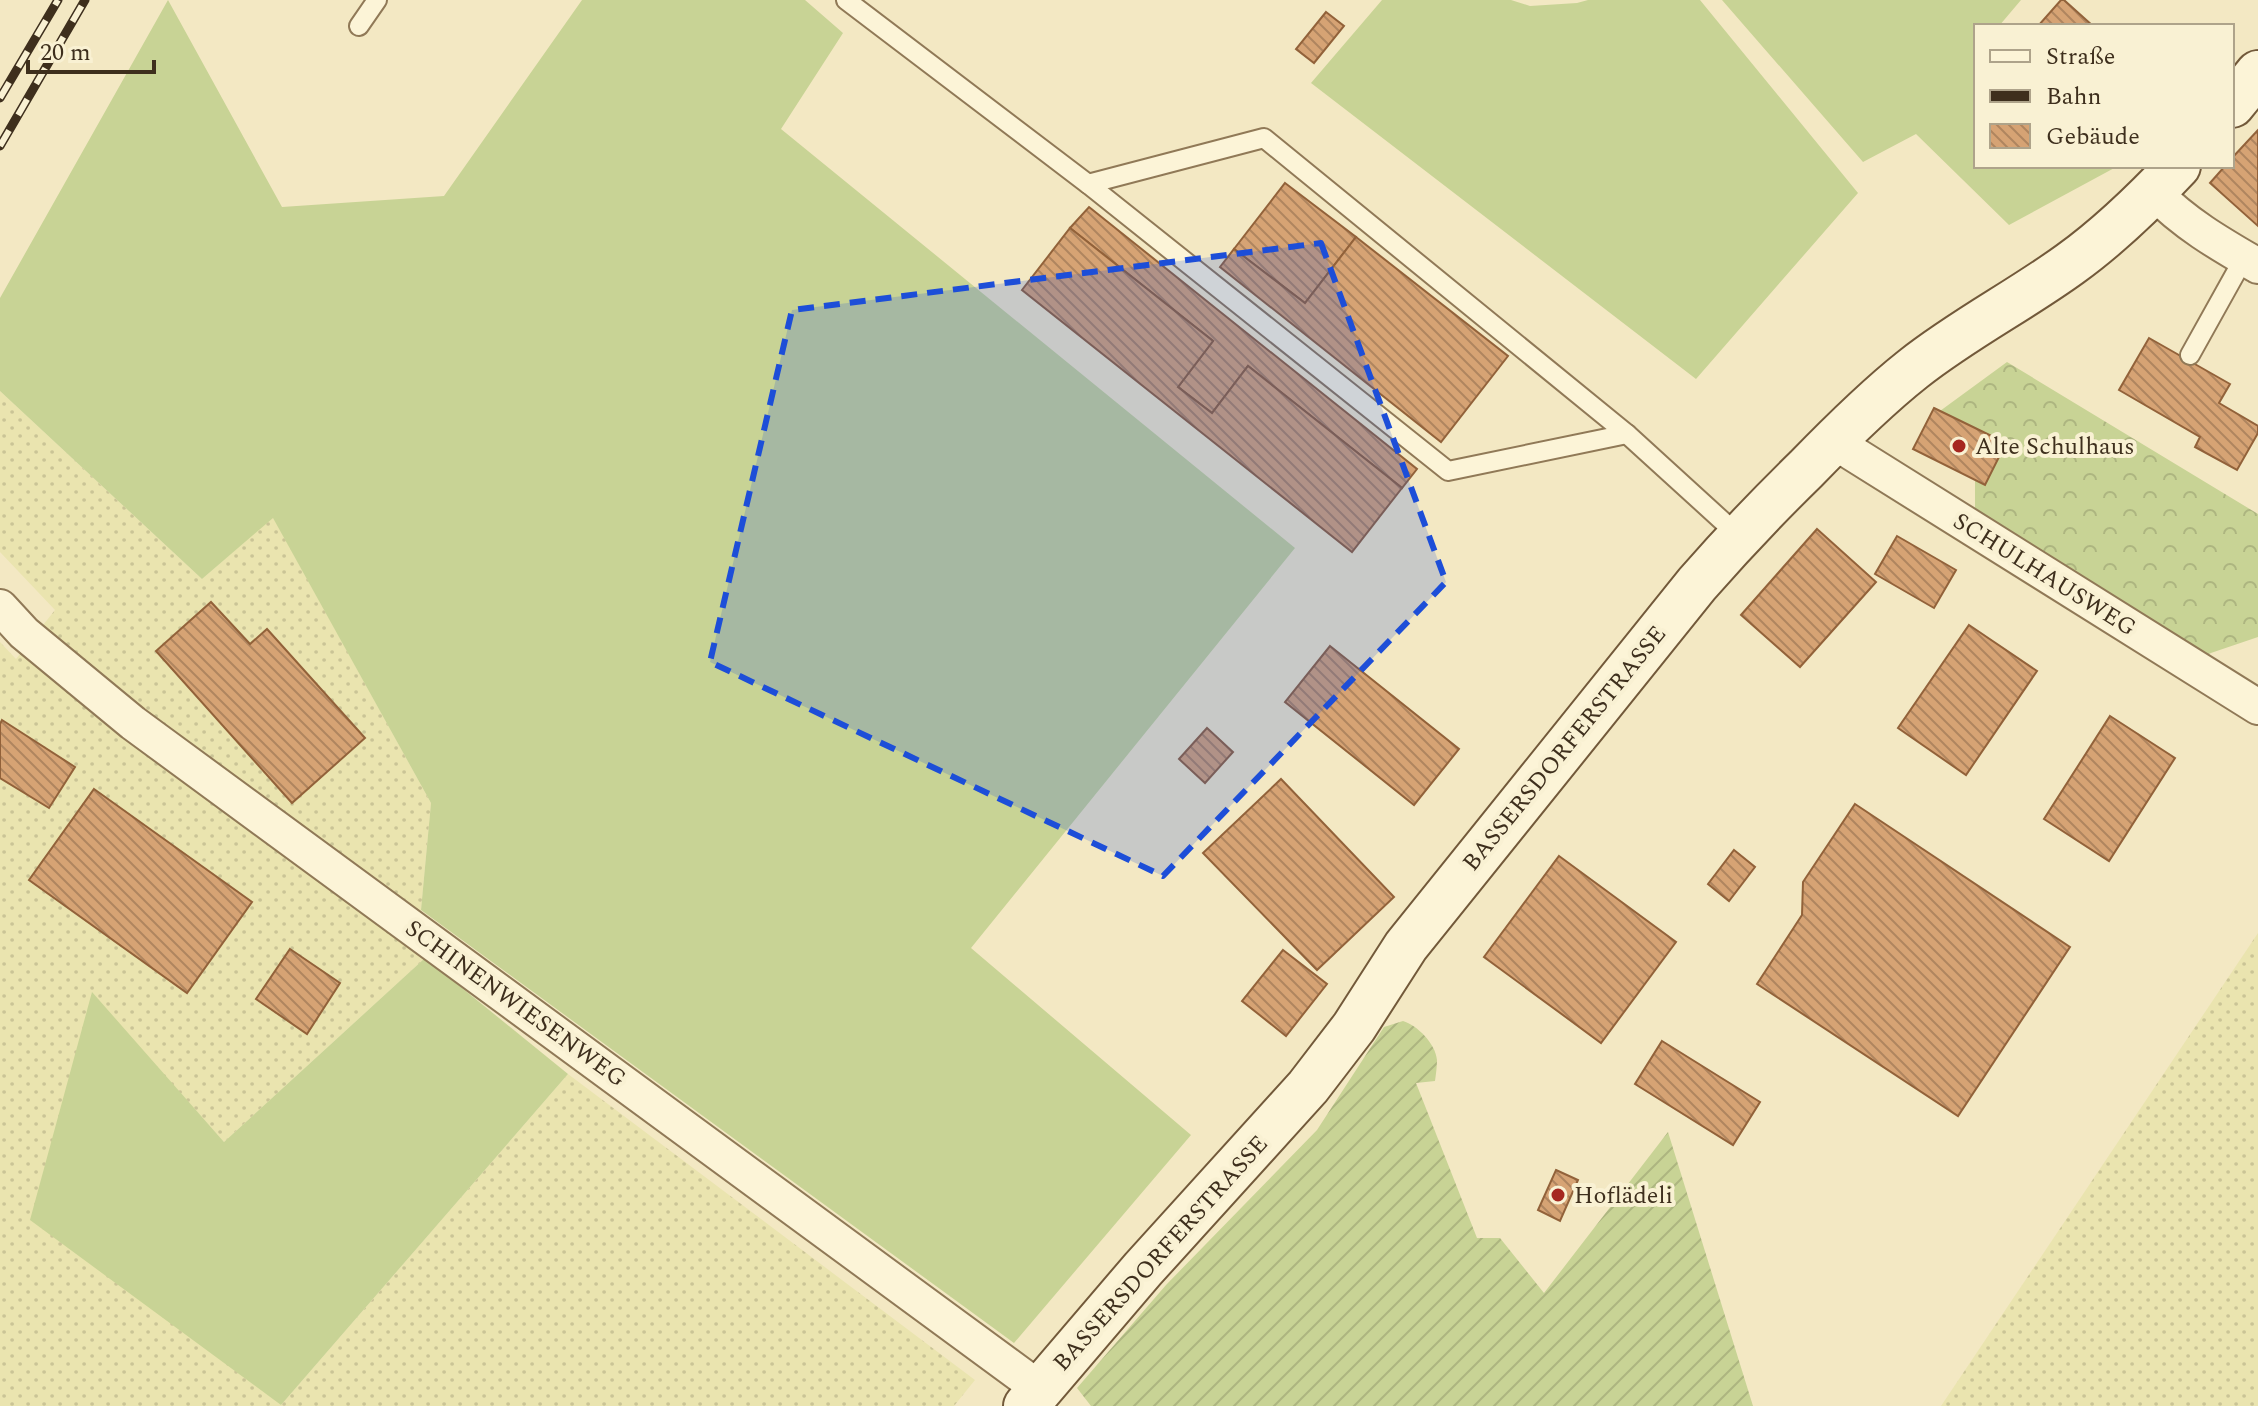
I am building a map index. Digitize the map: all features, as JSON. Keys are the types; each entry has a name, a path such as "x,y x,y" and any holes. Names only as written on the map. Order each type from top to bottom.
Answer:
{"main road":[{"path":"2234,103 2258,73"},
{"name":"BASSERSDORFERSTRASSE","path":"1033,1397 1143,1269 1308,1087 1354,1027 1406,946 1739,536 1833,441 1914,368 2072,263 2166,179"}],"street":[{"path":"2166,179 2171,210 2199,232 2251,262"},
{"name":"SCHULHAUSWEG","path":"1833,441 2258,707"},
{"name":"SCHINENWIESENWEG","path":"0,607 24,633 133,723 1033,1397"}],"lane":[{"path":"359,26 377,0"},
{"path":"846,0 1088,184 1448,471 1627,434"},
{"path":"1088,184 1264,138 1627,434 1739,536"},
{"path":"2190,355 2251,262"}],"highlighted area":[{"path":"1321,243 1446,582 1163,876 710,662 792,310"}],"shaded area":[{"path":"0,391 202,579 273,517 431,803 421,910 425,958 224,1142 91,993 281,1405 568,1074 975,1380 954,1406 0,1406 0,642 16,659 55,610 0,552"},
{"path":"2258,933 2258,1406 1941,1406"}],"green space":[{"path":"168,0 282,207 444,196 582,0 805,0 843,33 781,129 1295,548 971,948 1191,1135 1014,1343 421,910 431,803 273,518 202,579 0,391 0,298"},
{"path":"1382,0 1511,0 1530,6 1588,0 1700,0 1858,193 1696,379 1311,83"},
{"path":"1722,0 2021,0 2001,24 1974,24 1974,168 2114,168 2009,225 1916,134 1863,162"},
{"path":"2007,362 2258,514 2258,637 2205,655 1975,509 1975,480 1985,484 2005,444 1940,411"},
{"path":"425,958 568,1074 281,1405 30,1220 92,992 224,1142"},
{"path":"1403,1021 1425,1036 1436,1054 1435,1081 1416,1083 1477,1238 1500,1238 1544,1293 1668,1132 1753,1406 1091,1406 1077,1388 1166,1285 1317,1130 1384,1027"}],"building":[{"path":"2064,0 2091,24 2040,24"},
{"path":"1326,12 1344,26 1314,63 1296,49"},
{"path":"2258,130 2258,226 2210,183 2223,168 2234,168 2234,156"},
{"path":"1285,183 1356,237 1305,303 1234,249"},
{"path":"1089,207 1417,469 1402,488 1248,366 1212,413 1178,387 1213,341 1070,228"},
{"path":"1070,228 1213,341 1178,387 1212,413 1248,366 1402,488 1352,552 1022,290"},
{"path":"1356,237 1508,356 1441,442 1220,267 1234,249 1305,303"},
{"path":"2149,338 2230,384 2219,403 2258,426 2258,433 2237,470 2195,447 2200,437 2119,390"},
{"name":"Alte Schulhaus","path":"1934,408 2006,443 1985,485 1913,449"},
{"path":"1817,529 1876,582 1800,667 1741,615"},
{"path":"1897,536 1956,570 1934,608 1875,574"},
{"path":"211,602 250,644 267,629 365,738 292,803 156,651"},
{"path":"1969,625 2037,671 1966,775 1898,728"},
{"path":"1330,646 1459,749 1414,805 1285,702"},
{"path":"2110,716 2175,758 2109,861 2044,819"},
{"path":"2,720 75,767 49,808 0,778"},
{"path":"1207,728 1233,752 1205,783 1179,759"},
{"path":"1281,779 1394,897 1317,970 1203,853"},
{"path":"94,789 252,902 187,993 29,880"},
{"path":"1855,804 2070,947 1958,1116 1757,984 1802,915 1803,882"},
{"path":"1734,850 1755,867 1729,901 1708,884"},
{"path":"1559,856 1676,942 1601,1043 1484,957"},
{"path":"290,949 340,983 307,1034 256,999"},
{"path":"1283,950 1327,984 1286,1036 1242,1001"},
{"path":"1662,1041 1760,1102 1733,1145 1635,1084"},
{"name":"Hoflädeli","path":"1556,1170 1578,1180 1560,1221 1538,1210"}],"railway":[{"path":"0,98 58,0"},
{"path":"0,146 85,0"}],"place":[{"name":"Alte Schulhaus","path":"1959,446"},
{"name":"Hoflädeli","path":"1558,1195"}]}
